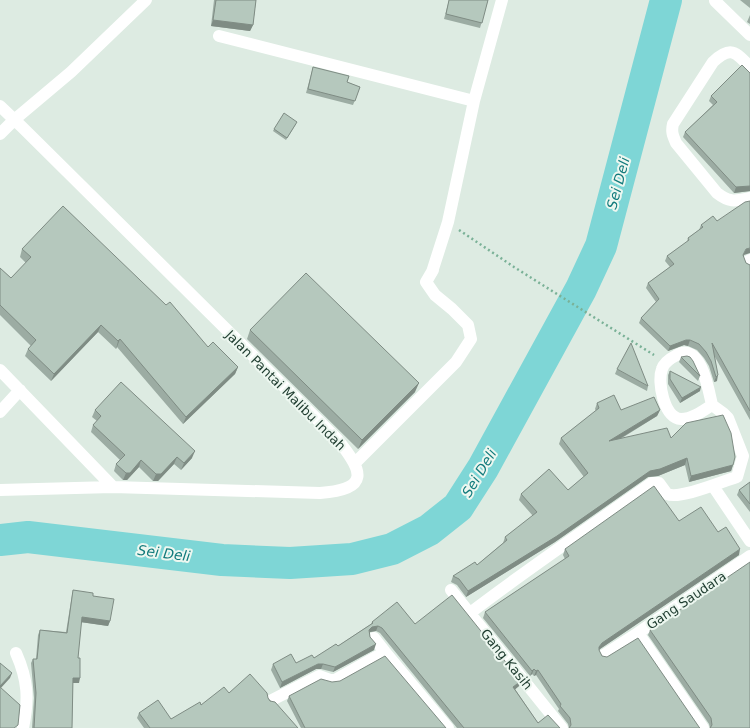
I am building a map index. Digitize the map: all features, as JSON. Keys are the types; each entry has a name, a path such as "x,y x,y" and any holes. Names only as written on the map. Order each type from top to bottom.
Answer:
{"street":[{"path":"0,134 14,120 71,72 146,0"},
{"path":"355,463 456,362 471,339 468,325 435,295 426,282 433,271 448,222 474,101 502,0"},
{"path":"714,1 750,35"},
{"path":"219,36 474,101"},
{"path":"750,67 740,56 730,52 725,52 720,55 713,62 673,124 672,136 717,193 730,201 750,198"},
{"name":"Jalan Pantai Malibu Indah","path":"0,106 22,126 337,439 355,463 357,470 356,480 351,486 337,492 320,493 113,487 0,490"},
{"path":"750,260 748,261 750,264"},
{"path":"470,613 515,579 652,484 659,483 667,494 672,496 713,486 737,477 744,456 728,418 712,405 707,380 699,364 693,356 688,353 681,353 666,362 662,369 661,392 664,401 672,414 679,419 686,418 699,413 712,405"},
{"path":"0,370 113,487"},
{"path":"0,412 20,390"},
{"path":"713,486 750,541"},
{"name":"Gang Saudara","path":"703,728 638,633 750,556"},
{"name":"Gang Kasih","path":"451,590 562,728"},
{"path":"604,655 638,633"},
{"path":"374,638 448,728"},
{"path":"272,700 319,676 334,680 385,652"},
{"path":"16,653 23,670 25,680 26,713 23,728"}],"path":[{"path":"448,222 514,267 666,362"}],"building":[{"path":"216,0 256,0 253,25 213,20"},
{"path":"449,0 488,0 482,23 446,14"},
{"path":"742,65 750,73 750,186 736,187 685,132 717,102 711,96"},
{"path":"313,67 349,76 347,82 360,87 355,101 308,89"},
{"path":"284,113 297,122 287,138 274,129"},
{"path":"750,201 750,248 746,249 743,255 746,263 750,265 750,411 712,343 718,375 716,377 711,361 699,344 686,340 670,346 641,318 659,299 648,283 674,264 667,256 689,240 688,238 703,227 701,225 713,216 717,221 745,202"},
{"path":"63,206 166,305 170,302 208,347 213,342 238,367 186,417 120,339 118,341 101,325 54,374 28,349 36,340 0,305 0,268 11,278 31,257 22,249"},
{"path":"306,273 419,383 362,440 250,330"},
{"path":"631,343 648,386 617,369"},
{"path":"687,356 693,361 700,376 681,357"},
{"path":"670,371 701,387 682,398 670,379"},
{"path":"121,382 195,451 184,463 177,457 161,474 156,474 141,460 130,473 126,473 116,464 125,455 93,425 101,416 95,410"},
{"path":"614,395 621,410 654,397 660,410 609,441 667,428 671,438 686,423 723,415 731,433 735,457 733,465 691,476 687,458 660,469 650,471 557,536 468,591 459,579 453,576 475,562 477,565 507,540 505,537 537,512 521,494 549,469 568,490 588,473 561,438 599,408 597,403"},
{"path":"750,482 750,504 739,490"},
{"path":"654,486 679,521 701,507 718,532 726,527 740,549 602,643 599,650 602,656 607,657 638,638 700,728 569,728 571,725 570,718 560,706 561,704 538,670 536,671 534,669 532,671 485,612 569,556 565,549"},
{"path":"750,562 750,728 710,728 712,725 711,718 650,630"},
{"path":"73,590 93,593 93,596 114,599 110,621 82,617 78,658 80,658 80,678 73,678 72,728 34,728 36,693 33,659 37,659 40,630 67,633"},
{"path":"452,595 521,681 513,687 538,723 548,715 560,728 464,728 382,628 378,626 372,627 369,630 370,637 376,644 335,667 318,664 282,682 273,664 291,654 296,663 312,655 314,658 336,644 338,646 373,623 372,622 397,602 415,624"},
{"path":"385,656 446,728 305,728 289,696 321,679 332,682 340,681"},
{"path":"0,663 12,673 0,686"},
{"path":"250,674 267,693 270,701 275,702 298,728 150,728 139,713 158,700 171,719 200,702 201,705 224,687 229,693"},
{"path":"0,687 20,705 18,725 14,728 0,728"}],"waterway":[{"name":"Sei Deli","path":"0,540 28,537 222,560 290,563 352,559 392,549 429,530 458,507 483,468 581,289 601,246 666,0"}]}
